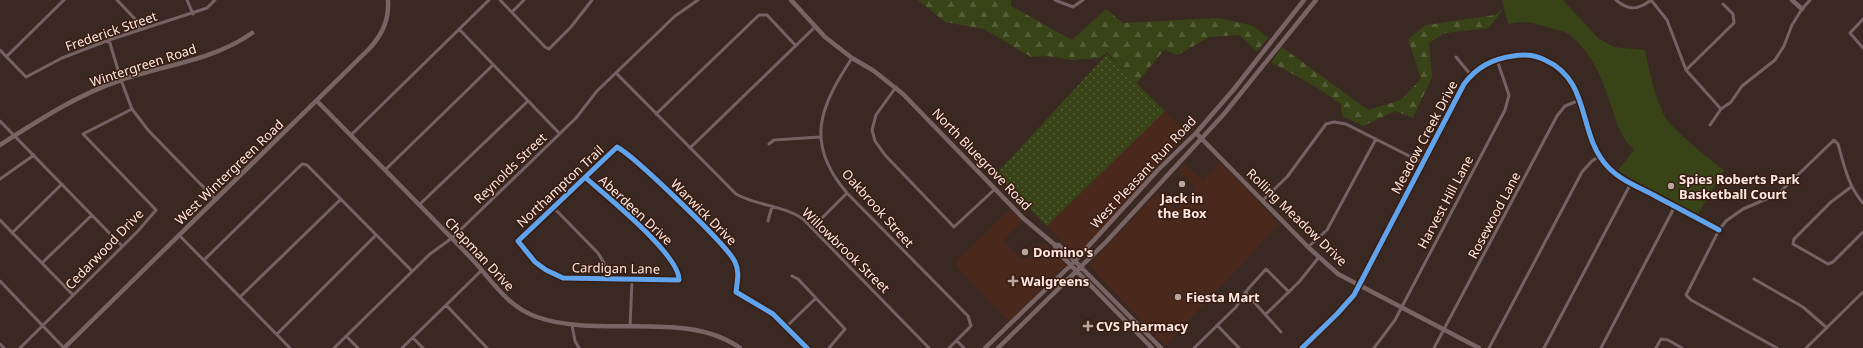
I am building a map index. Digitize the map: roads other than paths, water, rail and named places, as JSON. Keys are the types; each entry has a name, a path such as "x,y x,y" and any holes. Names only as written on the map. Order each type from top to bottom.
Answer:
{"main road":[{"name":"West Wintergreen Road","path":"64,348 317,101 379,37 387,20 388,0"},
{"name":"North Bluegrove Road","path":"791,0 825,37 852,58 874,70 896,87 1024,218 1055,245 1059,245 1161,348"},
{"name":"West Pleasant Run Road","path":"985,348 1075,261 1121,210 1196,132 1234,89 1304,0"},
{"name":"West Pleasant Run Road","path":"998,348 1082,267 1203,138 1242,94 1316,0"},
{"path":"1792,0 1802,9"},
{"path":"1289,19 1296,25"},
{"name":"Wintergreen Road","path":"0,145 75,99 121,80 220,52 252,33"},
{"name":"Chapman Drive","path":"317,101 452,238 482,270 498,291 514,305 545,320 572,324 696,329 718,335 740,348"},
{"name":"Rolling Meadow Drive","path":"1196,132 1308,247 1338,274 1478,348"},
{"path":"1121,210 1129,217"},
{"name":"North Bluegrove Road","path":"1055,245 1056,250 1152,348"},
{"path":"1114,309 1119,304"},
{"path":"1025,310 1031,317"},
{"path":"1127,322 1131,317"}],"street":[{"path":"6,56 64,0"},
{"path":"117,0 136,19 140,30"},
{"path":"187,0 193,14"},
{"name":"Frederick Street","path":"0,50 26,77 62,58 109,40 193,14 207,8 215,0"},
{"path":"351,135 489,0"},
{"path":"500,0 549,49 571,27 592,0"},
{"path":"512,12 524,0"},
{"name":"Reynolds Street","path":"334,348 412,271 430,254 452,238 560,133 616,73 675,16 698,0"},
{"path":"1055,0 1073,7 1083,0"},
{"path":"1616,0 1622,5 1633,9 1639,8 1651,0 1667,20 1682,63 1686,70 1721,109"},
{"path":"1710,125 1721,109 1731,102 1752,77 1775,60 1784,46 1792,24 1810,0"},
{"path":"1686,70 1734,23 1733,14 1723,4"},
{"path":"656,114 759,15 767,15 796,46"},
{"path":"1863,19 1850,33 1863,48"},
{"path":"690,148 815,27"},
{"path":"459,29 560,133"},
{"path":"109,40 121,80 132,109 148,130 216,200"},
{"name":"Meadow Creek Drive","path":"1302,348 1348,302 1423,163 1458,93 1471,75 1478,69 1497,60 1521,54 1539,57 1550,62 1568,76 1574,85 1600,156 1612,171 1631,183 1719,230"},
{"path":"1456,57 1471,75"},
{"name":"Oakbrook Street","path":"852,58 828,98 821,122 820,137 832,171 847,193 968,316 971,326 956,341"},
{"name":"Harvest Hill Lane","path":"1374,348 1390,328 1505,110 1509,95 1497,60"},
{"path":"385,170 494,65"},
{"name":"Willowbrook Street","path":"616,73 736,194 750,200 793,212 812,228 929,348"},
{"path":"896,87 876,115 872,130 874,141 885,155 954,227 995,188"},
{"path":"419,205 528,100"},
{"name":"Rosewood Lane","path":"1434,348 1557,116 1566,106 1580,100"},
{"name":"Cedarwood Drive","path":"20,348 156,210 83,134 132,109"},
{"path":"0,121 122,246"},
{"path":"1263,200 1286,177 1326,124 1339,121 1423,163"},
{"path":"769,144 774,140 820,137"},
{"path":"1308,247 1327,230 1376,139"},
{"path":"1777,348 1686,295 1719,230 1726,222 1743,209 1778,194 1834,140 1838,144 1851,187 1863,203"},
{"name":"Northampton Trail","path":"518,241 617,147"},
{"name":"Warwick Drive","path":"617,147 660,183 731,254 738,271 736,292 766,309 808,348"},
{"path":"0,179 34,155"},
{"path":"1489,348 1582,172 1592,161 1600,156"},
{"path":"204,260 302,164 307,165 412,271"},
{"name":"Aberdeen Drive","path":"586,178 665,251 675,266 680,280"},
{"path":"1544,348 1631,183"},
{"path":"12,233 62,184"},
{"path":"1851,187 1831,202 1794,238 1793,244 1828,264 1833,262 1863,232"},
{"path":"812,228 847,193"},
{"path":"240,297 341,199"},
{"path":"768,222 772,206"},
{"path":"1601,348 1675,206"},
{"path":"554,208 598,253 604,263 608,280"},
{"path":"42,263 92,215"},
{"path":"0,220 73,295"},
{"path":"179,235 290,348"},
{"path":"277,334 376,235"},
{"name":"Cardigan Lane","path":"518,241 535,262 563,278 608,280 680,280"},
{"path":"1266,314 1299,282 1318,257"},
{"path":"1194,348 1236,307 1245,292 1266,269 1289,292"},
{"path":"402,348 482,270"},
{"path":"792,276 798,279 845,330 828,348"},
{"path":"1754,279 1803,307 1827,328"},
{"path":"630,327 632,280"},
{"path":"0,282 64,348"},
{"path":"1245,292 1281,332"},
{"path":"1806,348 1863,292"},
{"path":"786,327 816,298"},
{"path":"446,305 487,348"},
{"path":"572,324 575,341 579,348"},
{"path":"1217,326 1239,348"},
{"path":"346,336 358,348"},
{"path":"413,338 423,348"},
{"path":"1656,348 1661,339 1668,340 1682,348"},
{"path":"949,348 956,341 964,348"},
{"path":"0,344 4,348"},
{"path":"1231,348 1235,344"}],"place":[{"name":"Jack in the Box","path":"1182,184"},
{"name":"Spies Roberts Park Basketball Court","path":"1671,186"},
{"name":"Domino's","path":"1025,252"},
{"name":"Walgreens","path":"1013,281"},
{"name":"Fiesta Mart","path":"1178,297"},
{"name":"CVS Pharmacy","path":"1088,326"}]}
